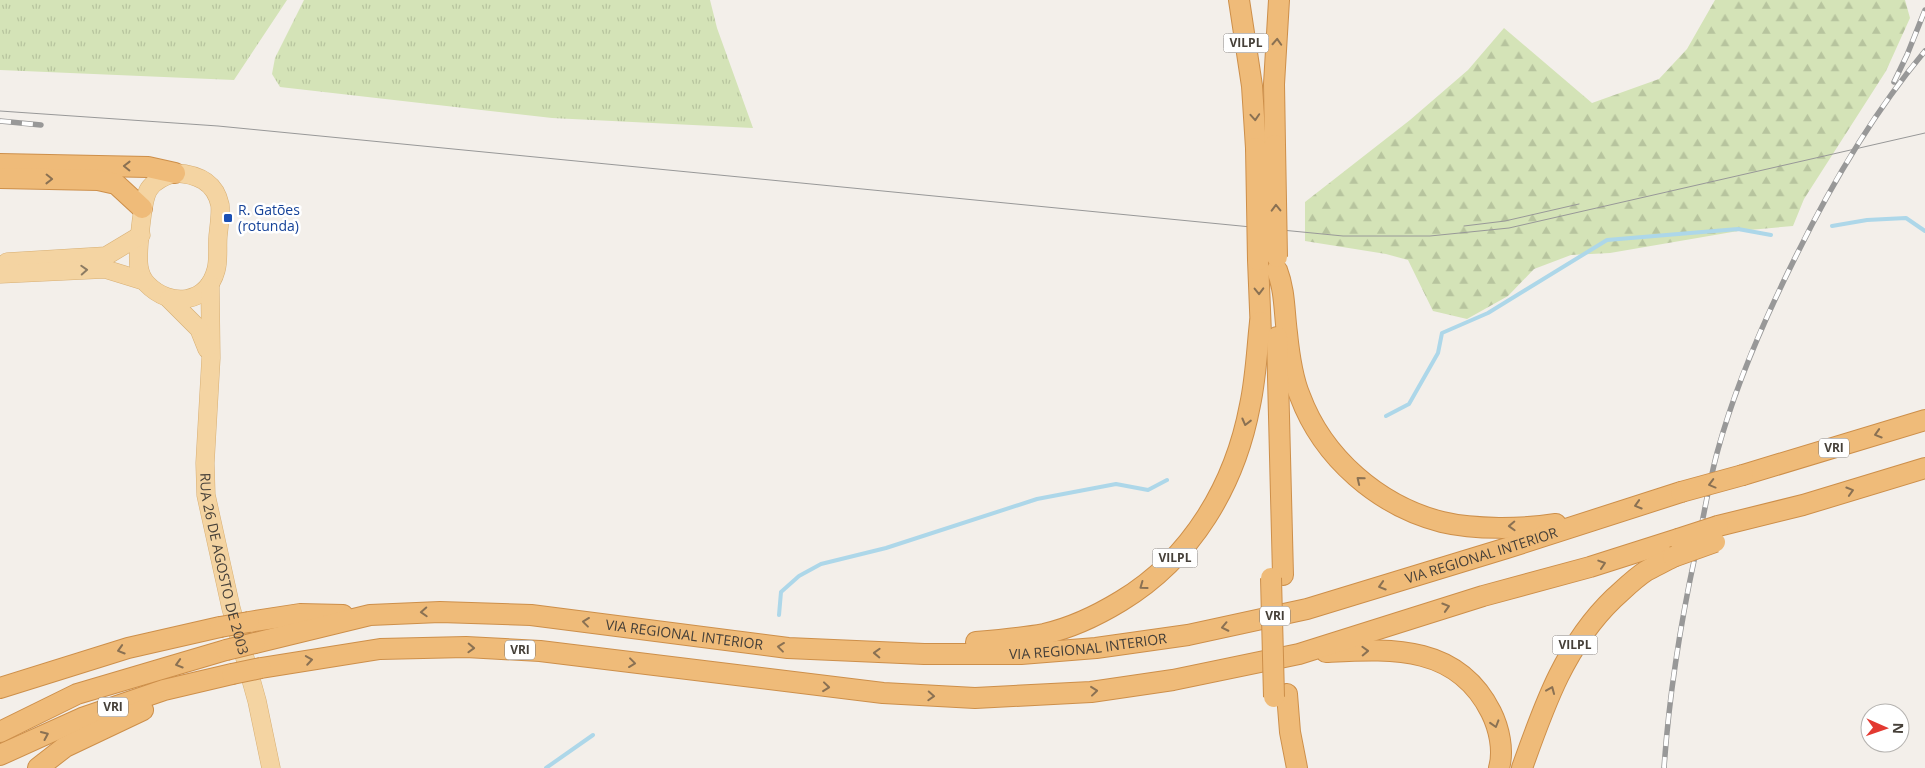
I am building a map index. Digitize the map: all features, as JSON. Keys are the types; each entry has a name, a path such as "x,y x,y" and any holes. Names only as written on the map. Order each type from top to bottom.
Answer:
{"highway":[{"name":"VILPL","path":"1239,0 1265,147 1278,395 1277,577 1280,695 1276,733 1282,768"},
{"name":"VILPL","path":"1265,147 1274,84 1278,0"},
{"path":"0,164 148,167 175,173"},
{"path":"0,178 98,180 116,184 142,208"},
{"name":"VILPL","path":"944,654 964,644 1045,634 1081,621 1099,613 1147,584 1178,555 1214,506 1235,459 1250,404 1260,322 1271,262"},
{"name":"VILPL","path":"1271,262 1283,286 1287,334 1299,396 1323,440 1337,458 1368,486 1401,506 1421,515 1464,526 1549,525 1595,519"},
{"name":"VILPL","path":"1260,322 1277,577"},
{"name":"VIA REGIONAL INTERIOR","path":"0,732 77,694 226,650 370,615 440,612 531,615 788,648 873,653 1062,652 1180,636 1307,609 1681,492 1925,420"},
{"name":"VRI","path":"0,755 82,718 154,693 261,668 380,649 475,648 540,651 883,693 975,698 1091,692 1173,680 1299,654 1483,596 1590,567 1676,548 1803,505 1925,468"},
{"name":"VILPL","path":"1522,768 1555,681 1586,629 1621,591 1676,548"},
{"path":"0,688 128,648 220,627 300,614 370,615"},
{"path":"1299,654 1372,650 1408,653 1436,659 1455,669 1472,683 1484,698 1495,720 1500,743 1500,768"},
{"path":"38,768 65,748 131,714 232,674"},
{"name":"VILPL","path":"1280,695 1297,768"}],"main road":[{"path":"175,173 190,173 204,180 214,191 220,206 216,270 210,284 198,294 184,300 169,299 155,293 144,281 139,267 142,208 149,189 160,178 175,173"},
{"path":"0,262 106,256 141,235"},
{"path":"0,274 106,268 144,281"},
{"name":"RUA 26 DE AGOSTO DE 2003","path":"210,284 211,358 205,463 206,495 231,608 257,701 271,768"},
{"name":"RUA 26 DE AGOSTO DE 2003","path":"169,299 198,329 211,358"}],"green space":[{"path":"0,0 287,0 234,80 0,70"},
{"path":"304,0 710,0 717,28 753,128 552,118 280,87 272,74 275,58"},
{"path":"1715,0 1905,0 1910,18 1886,71 1804,199 1793,226 1738,231 1610,253 1571,255 1534,269 1508,296 1467,319 1433,311 1408,260 1386,254 1305,241 1305,202 1410,120 1468,70 1504,28 1592,103 1659,79 1687,49"}],"waterway":[{"path":"1832,226 1867,220 1906,218 1925,231"},
{"path":"1386,416 1409,404 1438,353 1442,333 1488,313 1607,240 1738,229 1771,235"},
{"path":"779,615 781,592 799,576 821,564 886,548 1037,499 1116,484 1148,490 1167,480"},
{"path":"546,768 593,735"}],"tram line":[{"path":"0,111 218,126 1343,236 1430,236 1509,228 1925,133"},
{"path":"1464,226 1505,221 1579,204"}],"railway":[{"path":"1894,82 1925,10"},
{"path":"1664,768 1672,688 1690,582 1717,453 1741,378 1772,305 1838,177 1888,99 1925,51"},
{"path":"0,121 41,125"}],"place":[{"name":"R. Gatões (rotunda)","path":"228,218"}]}
